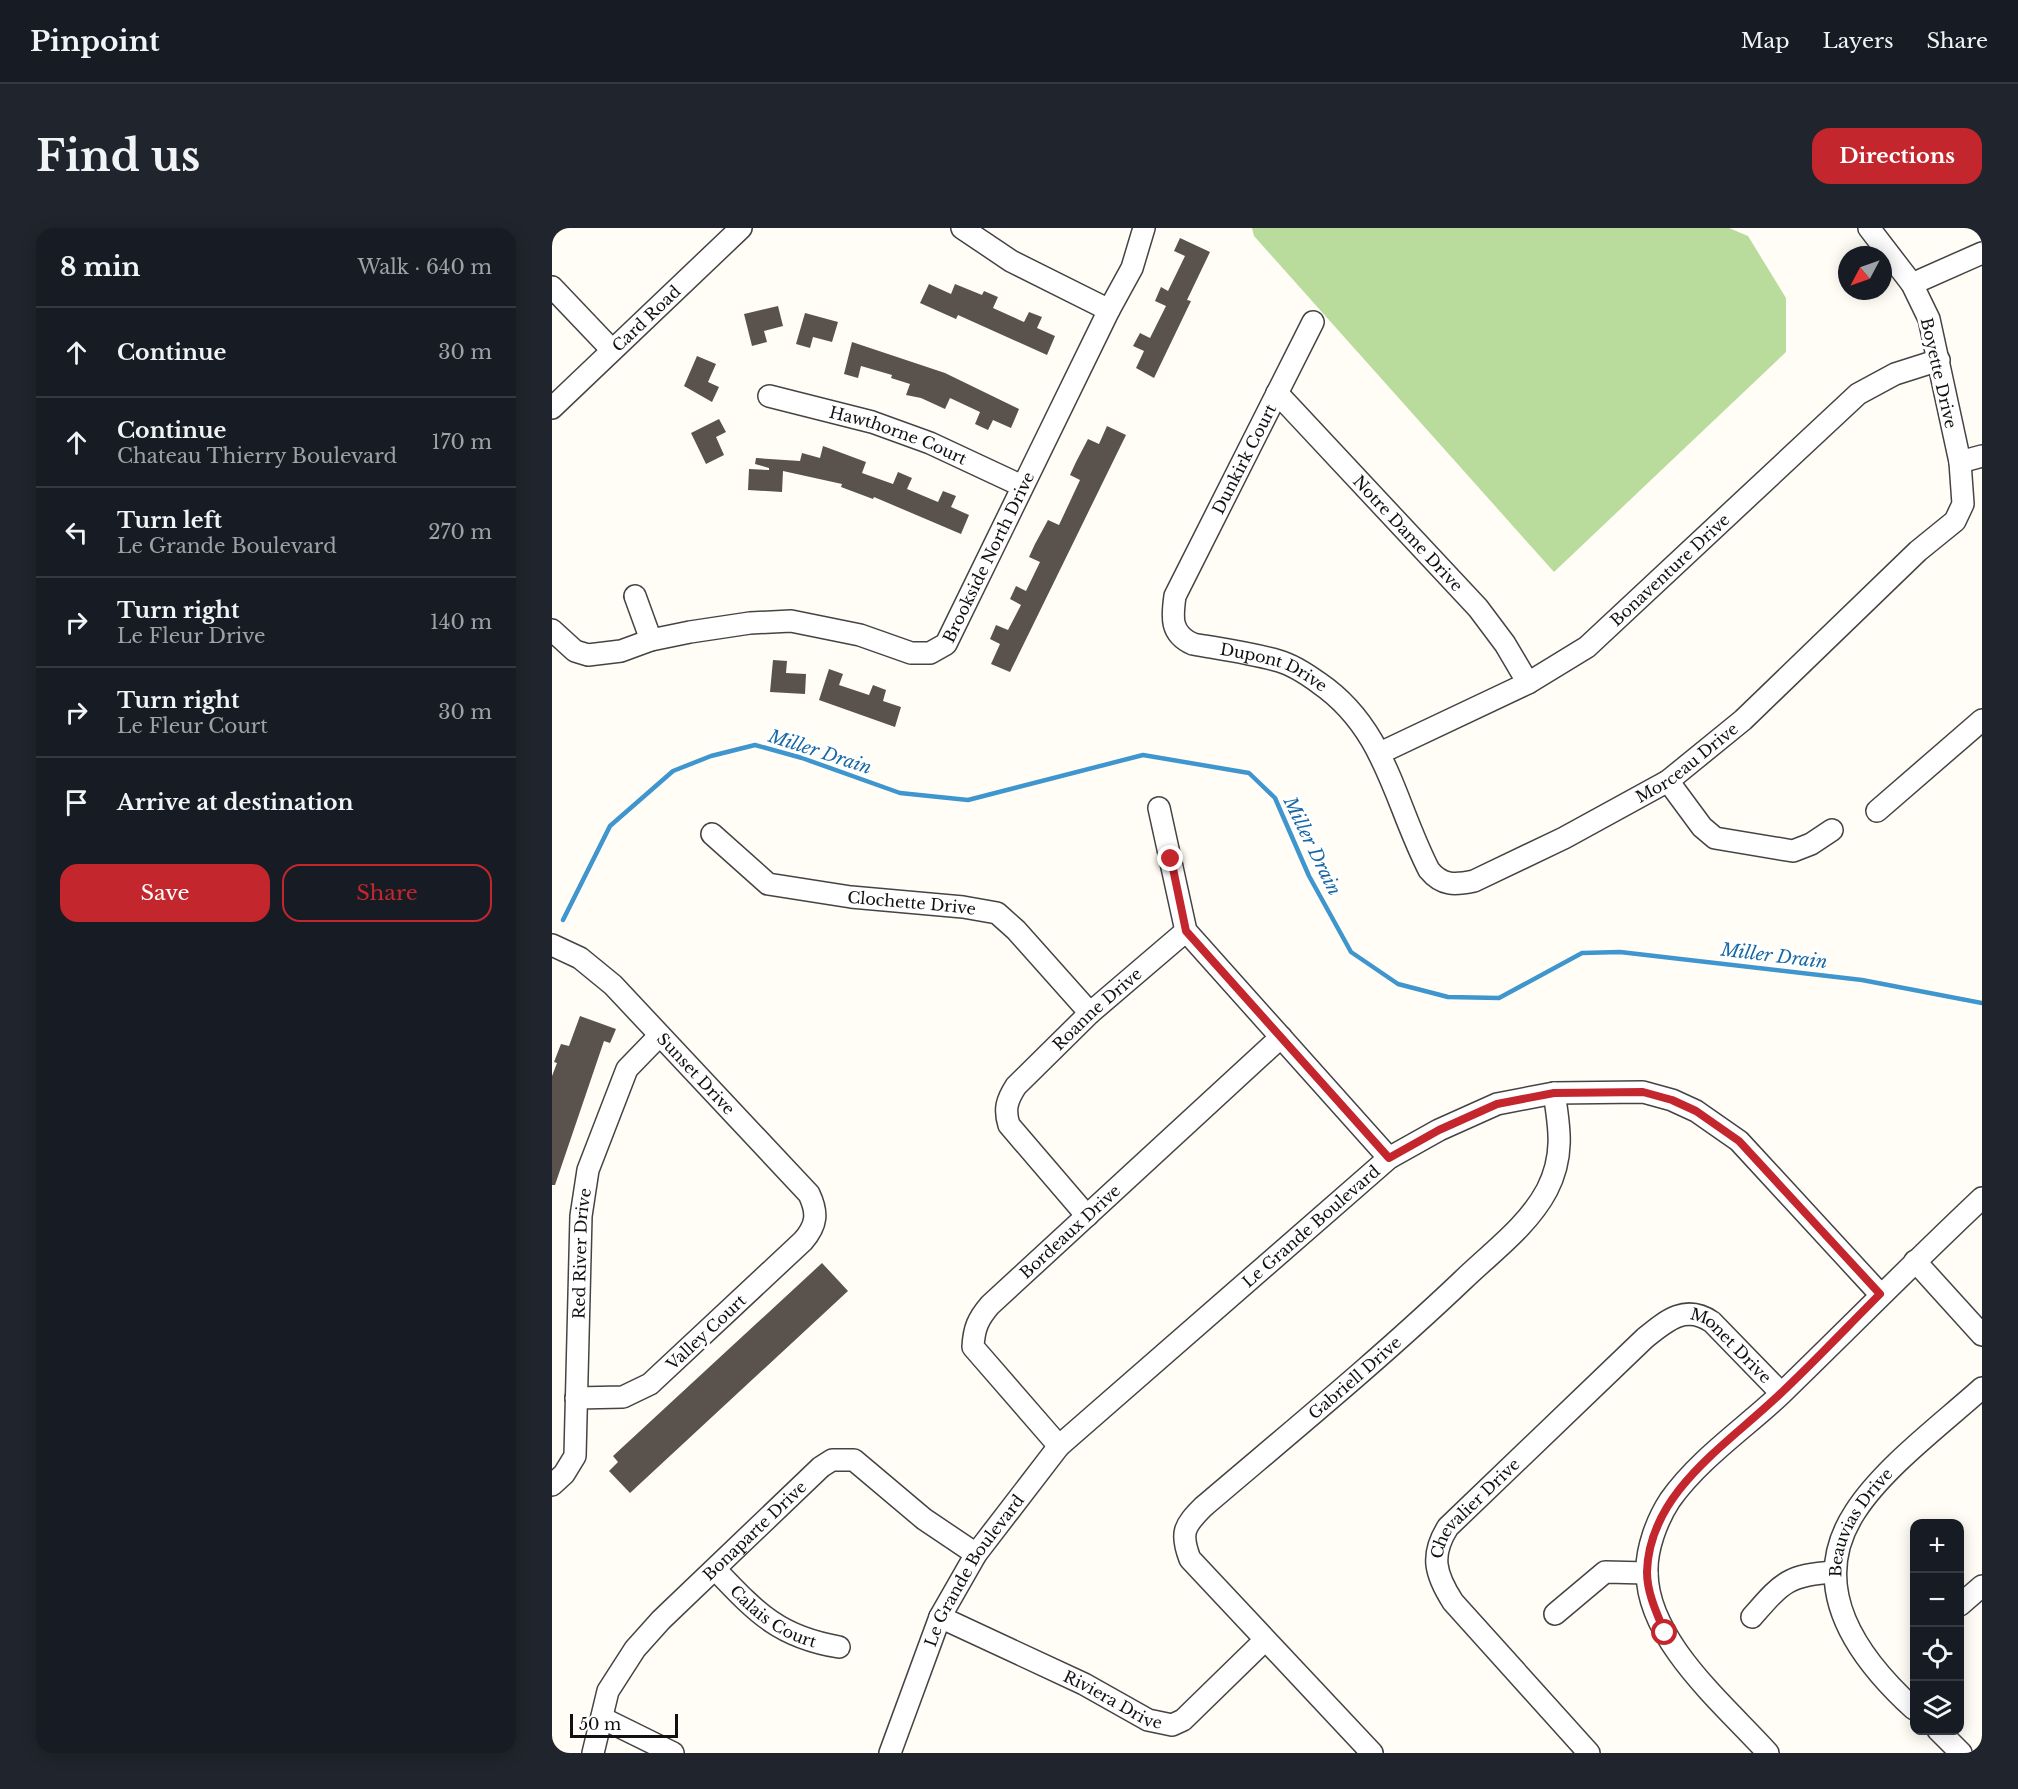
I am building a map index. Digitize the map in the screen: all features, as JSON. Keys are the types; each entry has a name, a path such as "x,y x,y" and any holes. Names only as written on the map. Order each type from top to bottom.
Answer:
{"street":[{"name":"Card Road","path":"552,408 611,349 741,228"},
{"path":"962,228 1011,261 1109,310"},
{"name":"Brookside North Drive","path":"552,630 575,651 588,655 621,651 651,640 750,622 791,621 860,635 911,653 930,652 946,644 1109,310 1132,268 1144,228"},
{"name":"Boyette Drive","path":"1869,228 1912,284 1929,319 1960,462"},
{"path":"1912,284 1982,253"},
{"path":"552,287 611,349"},
{"name":"Dunkirk Court","path":"1175,596 1313,322"},
{"name":"Bonaventure Drive","path":"1380,753 1528,683 1587,647 1858,394 1895,374 1939,360"},
{"name":"Notre Dame Drive","path":"1277,393 1478,608 1505,644 1528,683"},
{"name":"Hawthorne Court","path":"769,396 872,422 930,443 1022,486"},
{"path":"1960,462 1982,456"},
{"name":"Morceau Drive","path":"1380,753 1429,870 1437,880 1450,885 1474,881 1564,838 1668,781 1743,720 1918,551 1954,521 1963,504 1960,462"},
{"path":"635,596 651,640"},
{"name":"Dupont Drive","path":"1175,596 1172,619 1175,630 1183,640 1280,661 1311,677 1340,697 1362,721 1380,753"},
{"path":"1877,811 1982,720"},
{"path":"1668,781 1702,827 1715,838 1793,851 1811,844 1832,830"},
{"path":"1159,808 1186,931 1389,1158"},
{"name":"Clochette Drive","path":"712,834 768,884 851,897 963,907 997,913 1090,1013"},
{"name":"Roanne Drive","path":"1087,1216 1009,1125 1005,1112 1012,1092 1090,1013 1186,931"},
{"name":"Sunset Drive","path":"552,945 580,958 594,969 809,1194 814,1206 815,1223"},
{"name":"Red River Drive","path":"552,1485 564,1474 575,1456 581,1216 588,1170 627,1069 659,1036"},
{"name":"Bordeaux Drive","path":"1059,1446 982,1360 973,1347 974,1329 990,1305 1281,1037"},
{"name":"Le Grande Boulevard","path":"892,1752 940,1617 976,1554 1059,1446 1389,1158 1439,1130 1497,1104 1554,1093 1643,1092 1672,1100 1703,1115 1739,1141 1880,1294"},
{"name":"Gabriell Drive","path":"1372,1753 1264,1641 1190,1559 1185,1545 1184,1531 1189,1520 1203,1507 1395,1344 1526,1220 1547,1191 1556,1166 1562,1135 1554,1093"},
{"path":"1768,1753 1679,1655 1654,1608 1647,1573 1657,1526 1669,1502 1684,1483 1781,1394 1880,1294 1982,1198"},
{"name":"Valley Court","path":"576,1398 623,1397 650,1384 803,1241 815,1223"},
{"path":"1915,1261 1982,1335"},
{"name":"Monet Drive","path":"1676,1318 1690,1312 1702,1314 1781,1394"},
{"name":"Chevalier Drive","path":"1589,1753 1453,1602 1438,1573 1436,1553 1439,1541 1448,1527 1645,1338 1676,1318"},
{"name":"Beauvias Drive","path":"1910,1705 1870,1663 1847,1628 1834,1572 1842,1537 1855,1511 1888,1472 1982,1388"},
{"name":"Bonaparte Drive","path":"593,1753 608,1691 635,1649 661,1620 716,1570 821,1467 832,1460 854,1460 865,1467 907,1505 976,1554"},
{"name":"Calais Court","path":"716,1570 743,1599 776,1626 796,1637 839,1647"},
{"path":"1555,1614 1605,1572 1647,1573"},
{"path":"1752,1617 1779,1586 1794,1577 1834,1572"},
{"path":"1964,1601 1982,1586"},
{"name":"Riviera Drive","path":"940,1617 1084,1684 1148,1720 1165,1724 1183,1720 1264,1641"},
{"path":"602,1718 673,1753"},
{"path":"1942,1735 1961,1753"}],"green space":[{"path":"1252,228 1729,228 1748,236 1786,298 1786,352 1554,572 1254,236"}],"building":[{"path":"1180,238 1210,252 1187,300 1191,301 1154,378 1136,368 1144,351 1133,346 1140,333 1150,338 1166,306 1155,301 1161,287 1168,291 1185,256 1174,251"},
{"path":"929,284 951,294 955,284 982,295 984,291 998,297 993,308 1024,322 1029,312 1042,317 1037,328 1055,336 1047,355 958,315 956,319 920,303"},
{"path":"778,306 783,326 764,331 767,342 752,346 744,314"},
{"path":"805,313 838,322 832,342 813,337 810,348 796,344"},
{"path":"852,342 945,373 1019,409 1011,428 993,420 988,430 975,424 980,412 950,398 945,409 921,398 906,395 910,384 891,378 892,375 861,366 858,378 844,374"},
{"path":"697,356 716,364 708,382 719,387 712,402 684,386"},
{"path":"719,419 726,432 716,437 724,455 706,464 691,433"},
{"path":"1107,426 1126,435 1010,672 991,664 1000,644 990,639 996,625 1008,630 1021,605 1010,599 1016,586 1026,591 1040,562 1029,557 1035,544 1048,520 1059,525 1080,480 1070,475 1076,462 1088,439 1099,444"},
{"path":"823,446 866,462 862,473 893,484 898,472 912,478 907,489 938,502 943,491 956,496 951,507 969,515 961,534 874,497 873,499 841,487 842,484 783,471 782,492 748,490 749,469 769,470 769,468 755,464 756,458 800,461 802,453 820,458"},
{"path":"773,660 787,661 786,673 806,674 805,694 770,692"},
{"path":"829,669 843,674 839,685 869,695 873,685 886,690 883,701 901,707 895,727 819,700"},
{"path":"580,1016 616,1029 610,1043 604,1041 555,1185 552,1185 552,1076 557,1063 554,1062 561,1044 569,1046"},
{"path":"822,1263 848,1291 630,1493 609,1471 618,1462 613,1456"}],"waterway":[{"name":"Miller Drain","path":"563,920 610,826 673,771 711,756 755,745 802,758 900,793 968,800 1143,755 1249,773 1275,798 1309,876 1351,952 1398,984 1448,997 1499,998 1582,953 1620,952 1862,980 1982,1003"}],"route":[{"path":"1171,859 1186,931 1389,1158 1439,1130 1497,1104 1554,1093 1643,1092 1672,1100 1696,1111 1739,1141 1880,1294 1781,1394 1684,1483 1669,1502 1657,1526 1647,1573 1654,1608 1665,1633"}]}
